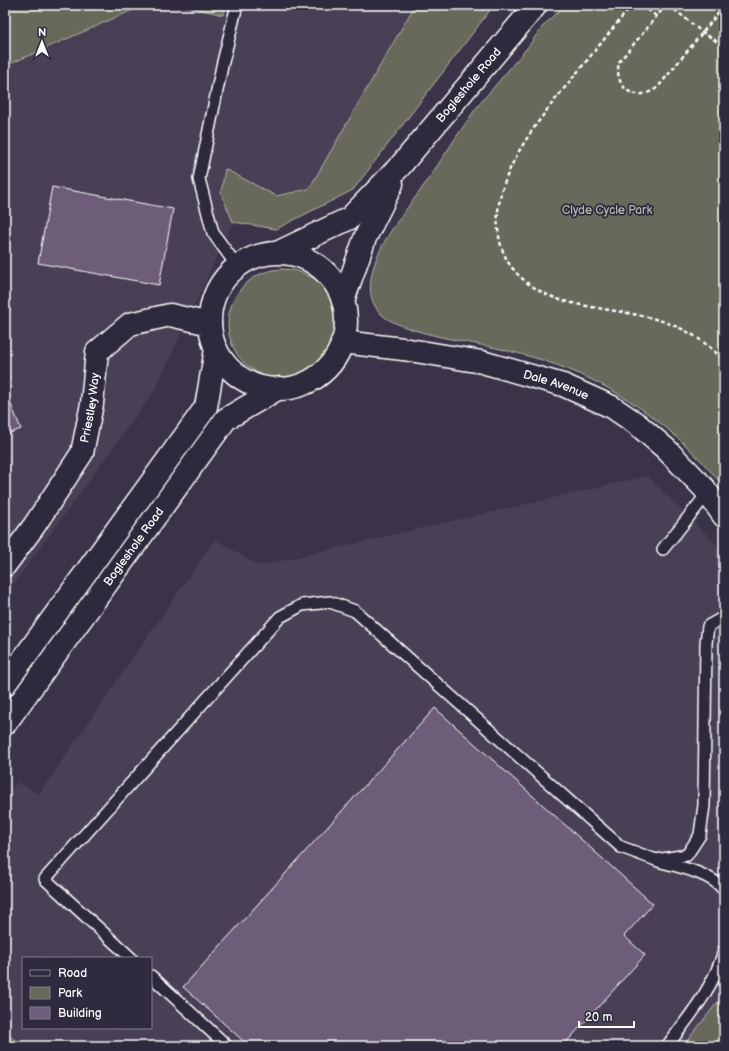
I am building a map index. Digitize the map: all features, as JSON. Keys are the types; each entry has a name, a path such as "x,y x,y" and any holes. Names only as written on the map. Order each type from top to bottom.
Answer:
{"street":[{"name":"Bogleshole Road","path":"279,252 350,218 401,165 536,5"},
{"name":"Bogleshole Road","path":"343,301 364,238 401,165"},
{"path":"279,252 300,256 319,266 334,282 343,301 346,321 342,342 333,361 318,375 299,385 279,388 259,386 241,378 226,365 216,348 212,337 210,324 212,302 221,282 236,266 256,256 279,252"},
{"name":"Priestley Way","path":"5,564 34,526 82,453 92,404 97,352 130,324 170,316 210,324"},
{"name":"Dale Avenue","path":"342,342 403,348 482,362 563,385 612,407 637,424 666,449 704,488 724,516"},
{"name":"Bogleshole Road","path":"5,684 206,407 216,348"},
{"name":"Bogleshole Road","path":"5,724 226,419 279,388"}],"lane":[{"path":"236,266 212,233 199,179 222,66 237,5"},
{"path":"663,549 707,494"},
{"path":"130,957 45,879 280,617 302,605 330,602 355,610 621,847 656,860 699,873 720,885 724,890"},
{"path":"656,860 687,855 700,835 704,805 707,632 708,626 724,617"},
{"path":"667,1046 695,1009 720,965 724,950"},
{"path":"152,977 227,1046"}],"path":[{"path":"632,5 549,108 520,150 501,194 498,208 498,222 503,250 508,263 517,274 528,284 540,291 564,301 648,316 664,321 693,334 724,361"},
{"path":"642,5 656,16"},
{"path":"666,5 619,62 618,77 626,89 632,93 646,94 653,91 724,6"},
{"path":"669,5 702,32 724,46"}],"shaded area":[{"path":"144,5 182,5 223,15 226,5 413,5 414,7 309,189 276,196 225,169 221,193 233,222 155,390 5,596 5,66"},
{"path":"647,476 724,552 724,995 687,1046 20,1046 5,1035 5,796 18,782 39,794 215,539 259,566"}],"green space":[{"path":"5,5 144,5 5,66"},
{"path":"182,5 226,5 223,15"},
{"path":"413,5 494,5 353,190 276,229 233,222 221,193 225,169 276,196 309,189 414,7"},
{"name":"Clyde Cycle Park","path":"566,5 724,5 724,487 679,439 654,418 628,400 601,385 572,371 542,360 404,327 380,313 372,300 370,285 373,270 378,255 393,227 425,184 477,107 525,51 543,26"},
{"path":"283,269 304,273 322,285 334,303 338,324 334,345 322,363 304,375 283,379 262,375 244,363 232,345 228,324 232,303 244,285 262,273"},
{"path":"724,994 724,1046 683,1046"},
{"path":"5,1032 22,1046 5,1046"}],"building":[{"path":"52,187 173,209 159,285 38,263"},
{"path":"5,390 21,429 5,435"},
{"path":"435,708 653,904 624,936 645,955 563,1046 249,1046 183,987"}]}
